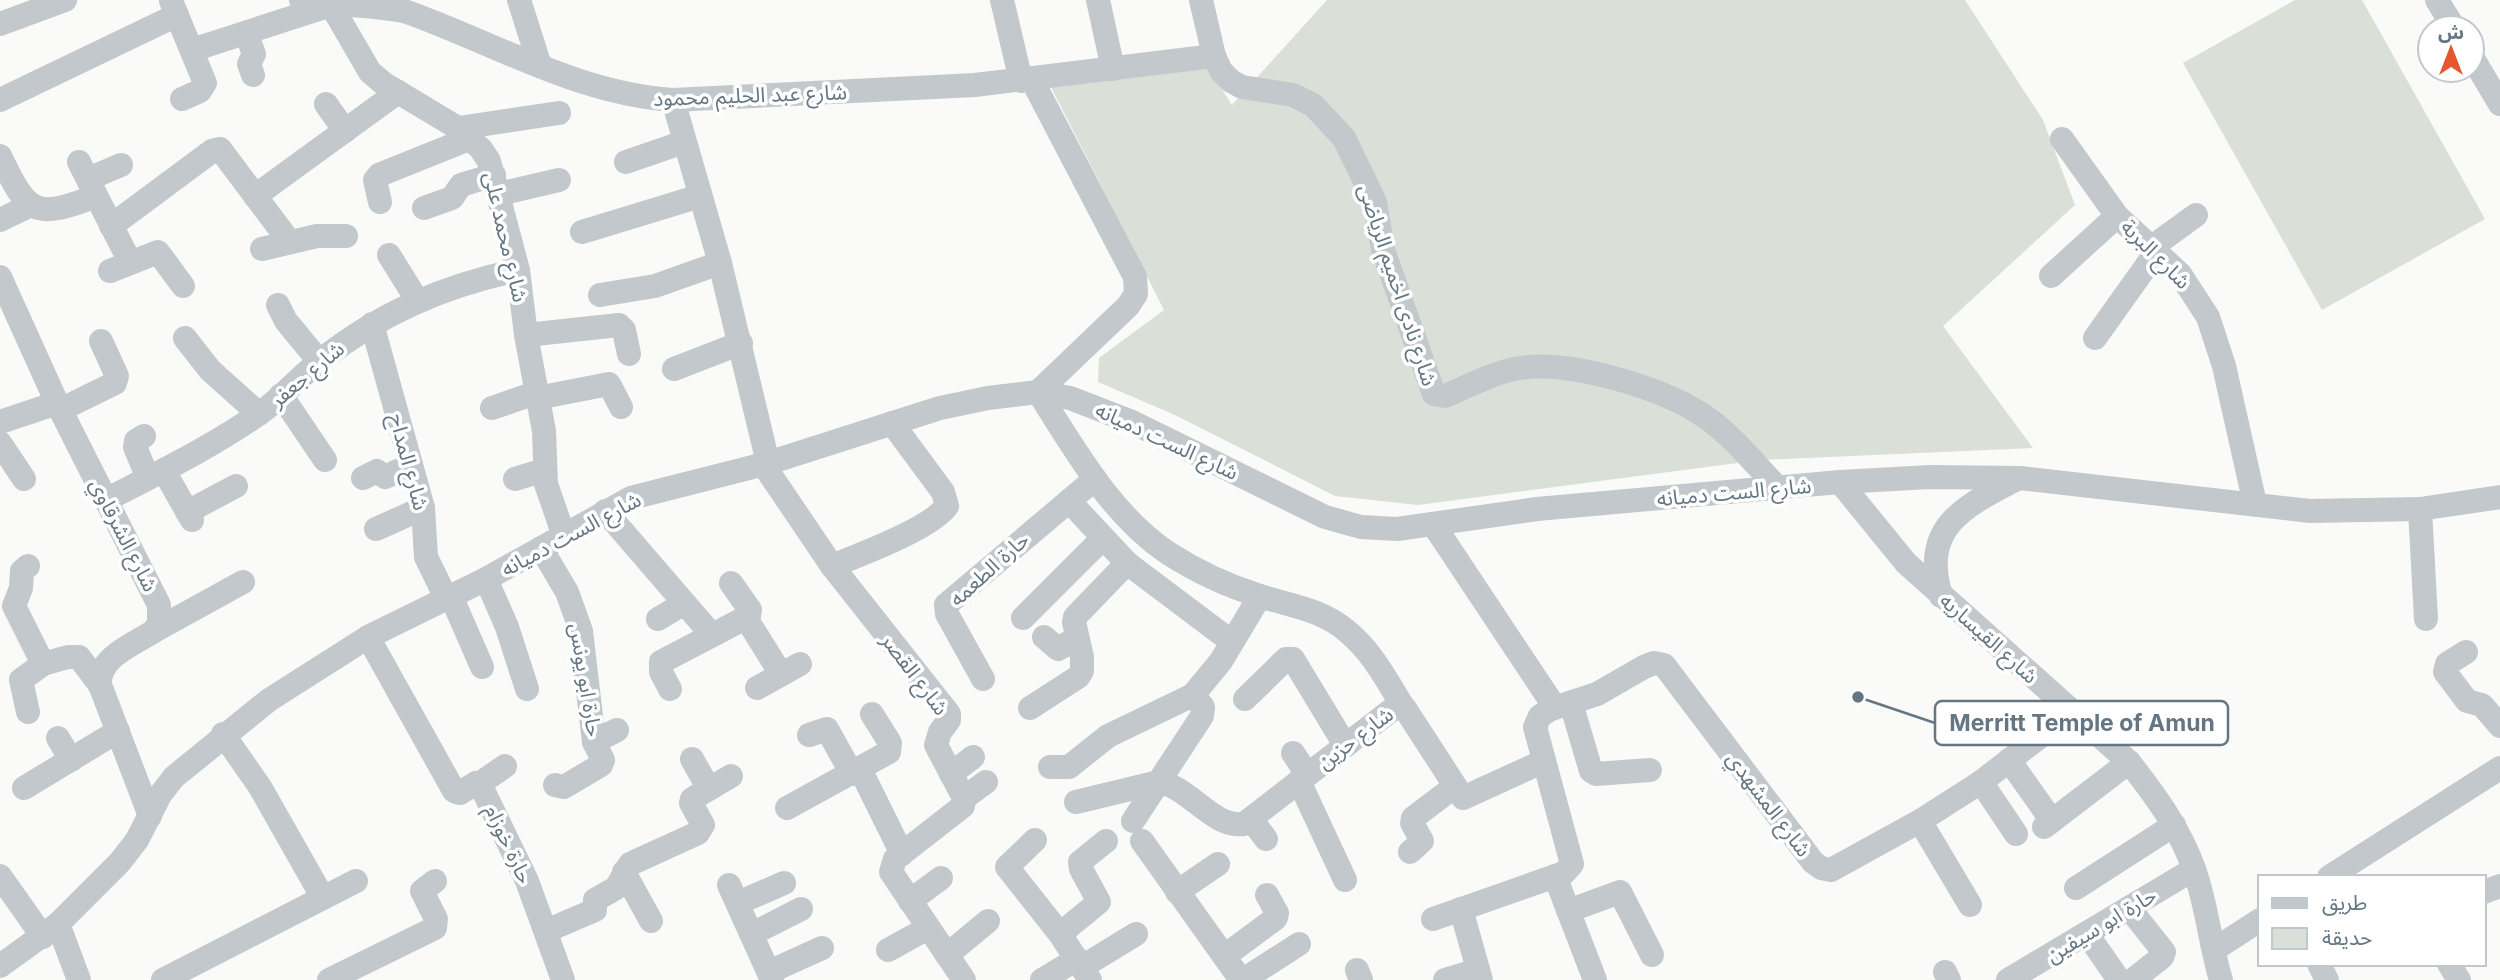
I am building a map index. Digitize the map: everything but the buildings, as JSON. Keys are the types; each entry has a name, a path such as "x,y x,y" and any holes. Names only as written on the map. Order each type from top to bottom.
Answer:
{"street":[{"path":"0,24 36,5 65,0"},
{"name":"شارع عبد الحليم محمود","path":"300,0 331,5 407,6 540,66 618,93 673,100 1027,80 1214,56"},
{"path":"519,0 540,66"},
{"path":"1002,0 1027,80 1135,277 1136,294 1128,306 1038,392 1095,479 1128,518 1167,552 1212,578 1260,596 1299,605 1347,631 1366,649 1402,705"},
{"path":"1098,0 1114,69"},
{"name":"شارع نادى اخميم الرياضى","path":"1201,0 1214,56 1221,71 1231,81 1255,90 1293,94 1330,120 1344,138 1375,202 1383,250 1434,394 1445,396 1518,368 1552,365 1587,370 1656,394 1704,416 1728,436 1777,487"},
{"path":"192,50 331,5"},
{"name":"شارع محمد على","path":"331,5 370,72 464,133 481,149 497,185 517,270 544,430 544,470 564,536"},
{"path":"0,100 174,8 205,83 200,91 182,99"},
{"path":"246,33 254,54 250,64 253,75"},
{"path":"2486,80 2500,104"},
{"path":"255,196 398,92"},
{"name":"شارع القصر","path":"673,100 741,343 766,463 832,566 949,714 949,720 940,732 936,745 964,798"},
{"path":"326,104 345,131"},
{"path":"380,202 375,180 379,175 464,133 559,113"},
{"name":"شارع البربة","path":"2062,139 2117,216 2155,249 2195,294 2217,341 2255,504"},
{"path":"626,162 684,142"},
{"path":"111,226 215,149 223,152 289,241"},
{"path":"0,156 17,191 31,205 53,211 88,179 121,164"},
{"path":"88,179 111,226 120,267 158,252 183,286"},
{"path":"424,208 452,198 461,185 559,180"},
{"path":"582,232 700,195"},
{"path":"0,220 31,205"},
{"path":"2095,338 2155,249 2196,215"},
{"path":"2051,276 2117,216"},
{"path":"262,249 289,241 346,236"},
{"path":"389,255 417,300"},
{"path":"600,295 655,286 720,263"},
{"name":"شارع جعفر","path":"106,499 156,474 259,414 319,361 372,324 417,300 471,280 517,270"},
{"name":"شارع الشرقاوي","path":"0,277 59,407 159,605 161,614 154,631"},
{"path":"278,304 286,321 319,361"},
{"name":"شارع المداح","path":"372,324 423,508 426,557 482,667"},
{"path":"526,335 619,325 624,330 629,354"},
{"path":"185,338 205,364 259,414"},
{"path":"0,422 59,407 115,383 117,376 101,341"},
{"path":"674,369 741,343"},
{"path":"492,408 536,395 609,384 621,407"},
{"name":"شارع الست دميانه","path":"0,966 51,930 120,862 137,840 160,795 174,777 223,734 269,700 368,637 486,579 605,511 650,492 766,463 892,423 976,400 1038,392 1070,398 1132,422 1325,517 1360,527 1397,530 1537,509 1777,487 1930,477 2020,478 2310,511 2420,509 2500,497"},
{"path":"281,395 325,460"},
{"path":"832,566 907,532 942,512 947,506 943,492 892,423"},
{"path":"144,436 134,443 189,516 236,486"},
{"path":"0,443 24,479"},
{"path":"363,478 377,471 385,477 411,465"},
{"path":"515,479 544,470"},
{"path":"1941,596 1935,559 1948,524 1969,505 2020,478"},
{"name":"حارة الطعمه","path":"983,678 947,614 946,605 1095,479"},
{"name":"شارع القيساريه","path":"1840,482 1906,563 2129,762 2174,825 2194,869 2221,980"},
{"path":"1069,500 1127,563 1232,642"},
{"path":"376,530 423,508"},
{"path":"2420,509 2426,619"},
{"path":"605,511 682,604 712,635"},
{"path":"1433,524 1550,701 1561,706 1591,771 1596,774 1650,770"},
{"path":"1023,618 1102,538"},
{"name":"حارة ابو يونس","path":"541,548 575,611 596,668 594,742 603,760 601,765 564,787 555,785"},
{"path":"1030,708 1078,677 1083,664 1075,617 1127,563"},
{"path":"28,566 22,571 21,588 10,626 43,664"},
{"path":"486,579 511,637 527,689"},
{"path":"100,685 99,674 104,664 154,631 243,582"},
{"path":"670,689 661,672 661,663 746,618 750,610 731,583"},
{"path":"1050,767 1069,767 1108,736 1193,695 1208,679 1260,596"},
{"path":"657,619 682,604"},
{"path":"746,618 790,669 757,688"},
{"name":"حارة خوزام","path":"368,637 454,791 460,793 479,784 510,843 563,980"},
{"path":"1044,637 1058,649 1077,638"},
{"path":"2466,652 2447,664 2445,671 2466,701 2482,705 2500,726"},
{"path":"28,712 21,680 43,664 79,657 100,685 150,816"},
{"path":"1245,699 1286,659 1293,659 1345,745"},
{"name":"شارع المشهدي","path":"1561,706 1597,694 1654,663 1664,665 1821,868 1831,870 1920,821 1982,782 2072,712"},
{"path":"1193,695 1204,711 1160,782 1137,831 1173,872 1242,980 1299,944"},
{"name":"شارع حزين","path":"1251,819 1396,706 1402,705 1452,788 1460,815"},
{"path":"1433,919 1569,869 1572,864 1535,727 1540,716 1561,706"},
{"path":"788,808 886,755 890,747 872,714"},
{"path":"809,735 827,729 856,771 902,854"},
{"path":"594,742 617,730"},
{"path":"24,788 118,731"},
{"path":"223,734 267,798 323,898"},
{"path":"58,738 71,760"},
{"path":"1293,753 1345,880"},
{"path":"951,774 972,757"},
{"path":"692,759 709,789"},
{"path":"2009,760 2048,824 2129,762"},
{"path":"1410,852 1422,841 1412,823 1413,818 1452,788 1459,796 1467,798 1544,761"},
{"path":"479,784 505,766"},
{"path":"2332,875 2500,768"},
{"path":"546,931 595,910 595,900 617,888 630,864 698,833 703,825 691,803 692,799 731,776"},
{"path":"964,980 891,872 891,865 957,811 964,798 986,782"},
{"path":"1076,803 1160,782 1173,785 1227,822 1244,824 1251,819 1266,839"},
{"path":"1982,782 2016,834"},
{"path":"1920,821 1970,905"},
{"path":"2076,888 2174,825"},
{"path":"1035,840 1007,867 1060,934 1083,969"},
{"path":"1060,934 1099,902 1081,869 1080,862 1106,841"},
{"path":"1173,872 1218,864"},
{"name":"حارة ابو سيفين","path":"2008,980 2194,869"},
{"path":"624,872 651,920"},
{"path":"0,876 7,902 51,930 79,980"},
{"path":"1555,876 1595,980"},
{"path":"910,901 941,878"},
{"path":"163,980 201,972 356,881"},
{"path":"329,980 436,928 436,919 422,891 435,881"},
{"path":"784,883 733,894 770,976 822,948"},
{"path":"1568,911 1620,892 1652,955"},
{"path":"1226,955 1276,918 1277,913 1267,895"},
{"path":"2129,908 2164,952 2162,957 2133,980"},
{"path":"752,934 801,909"},
{"path":"1445,980 1480,975 1461,909"},
{"path":"947,955 988,920"},
{"path":"2215,949 2258,921"},
{"path":"888,950 928,928"},
{"path":"1042,980 1083,969 1136,934"},
{"path":"2087,934 2119,980"}],"green space":[{"path":"1327,0 1965,0 2043,120 2075,205 1943,326 2033,448 1760,460 1418,505 1335,496 1175,415 1098,382 1099,358 1164,310 1051,87 1208,67 1232,105"},
{"path":"2295,0 2362,0 2485,219 2322,310 2183,63"}],"place":[{"name":"Merritt Temple of Amun","path":"1858,697"}]}
